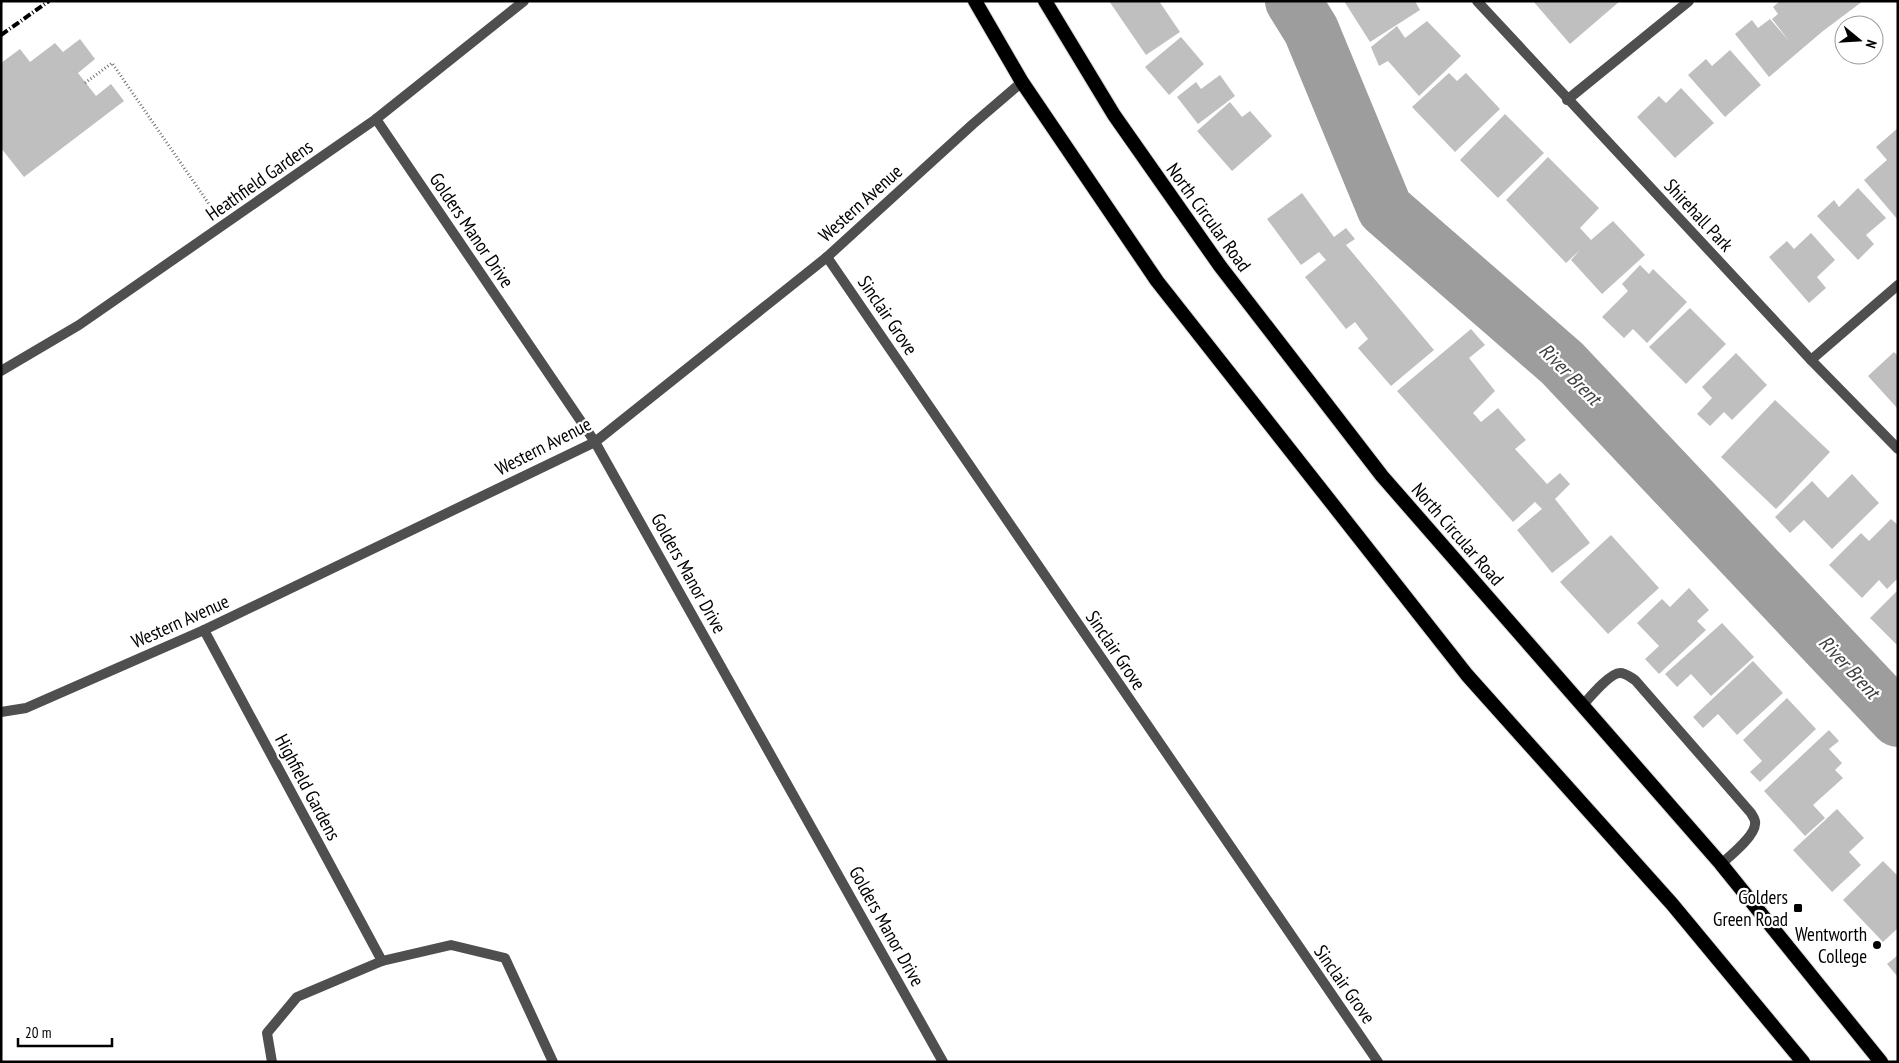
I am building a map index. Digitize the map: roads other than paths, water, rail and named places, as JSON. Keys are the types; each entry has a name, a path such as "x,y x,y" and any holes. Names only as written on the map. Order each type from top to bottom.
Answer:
{"highway":[{"path":"975,1 1022,82 1157,281 1467,675 1684,918 1803,1062"},
{"name":"North Circular Road","path":"1045,1 1114,115 1232,282 1382,476 1721,864 1880,1062"}],"street":[{"name":"Heathfield Gardens","path":"1,371 79,325 376,120 524,1"},
{"name":"Shirehall Park","path":"1477,1 1567,100 1811,360 1898,449"},
{"path":"1567,100 1689,1"},
{"name":"Western Avenue","path":"1,712 26,708 204,630 595,442 827,257 972,124 1022,82"},
{"name":"Golders Manor Drive","path":"376,120 595,442 943,1062"},
{"name":"Sinclair Grove","path":"827,257 1378,1062"},
{"path":"1811,360 1898,285"},
{"name":"Highfield Gardens","path":"204,630 382,961"},
{"path":"1583,705 1614,674 1621,673 1635,680 1755,819 1756,825 1748,838 1721,864"},
{"path":"272,1062 267,1033 297,997 382,961 451,944 505,958 553,1062"}],"waterway":[{"name":"River Brent","path":"1293,1 1311,30 1385,209 1562,363 1898,719"}],"railway":[{"path":"1,35 49,1"}],"place":[{"name":"Golders Green Road","path":"1798,908"},
{"name":"Wentworth College","path":"1877,945"}]}
